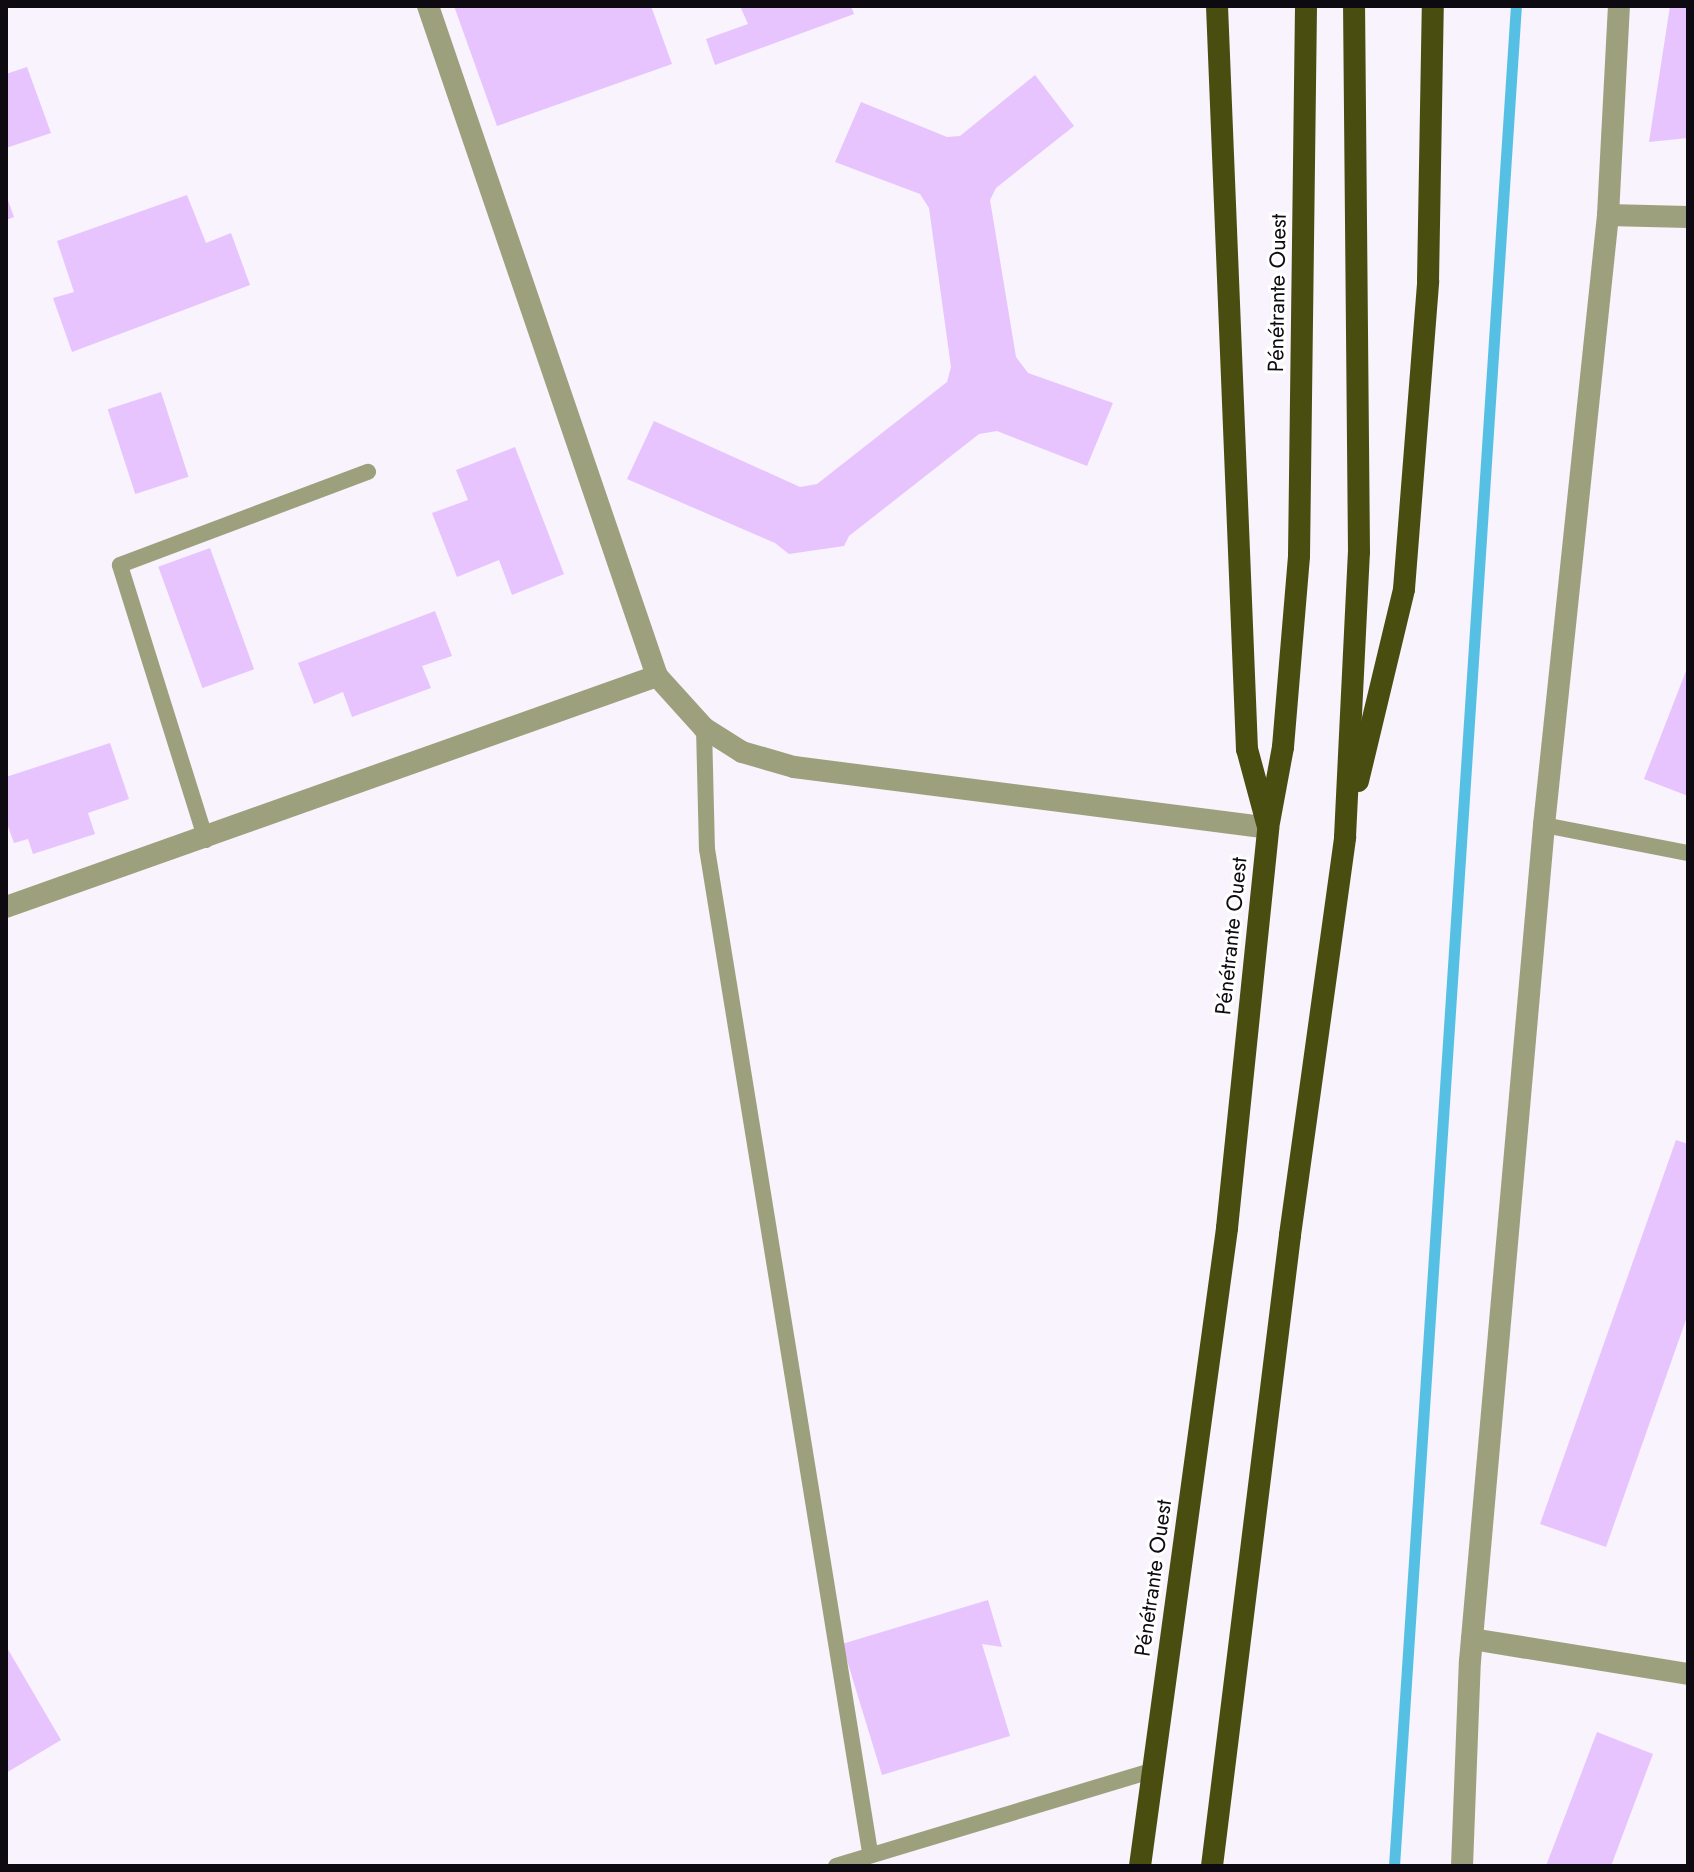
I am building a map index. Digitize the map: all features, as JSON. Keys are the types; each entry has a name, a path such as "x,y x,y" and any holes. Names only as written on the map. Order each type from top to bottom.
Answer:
{"highway":[{"path":"1217,6 1247,749 1268,828"},
{"name":"Pénétrante Ouest","path":"1140,1866 1227,1228 1268,828 1283,747 1299,556 1306,6"},
{"path":"1212,1866 1345,837 1359,552 1354,6"},
{"path":"1345,837 1404,589 1428,281 1433,6"}],"street":[{"path":"428,6 657,676 704,728 742,752 794,767 1268,828"},
{"path":"1462,1866 1472,1639 1544,825 1608,215 1619,6"},
{"path":"1608,215 1688,217"},
{"path":"6,907 206,840 657,676"},
{"path":"1472,1639 1688,1674"}],"lane":[{"path":"206,840 120,565 368,472"},
{"path":"704,728 707,849 870,1852"},
{"path":"1544,825 1688,853"},
{"path":"836,1866 870,1852 1154,1770"}],"building":[{"path":"454,6 651,6 672,64 497,126"},
{"path":"740,6 851,6 854,14 715,65 706,39 748,24"},
{"path":"1670,6 1688,6 1688,138 1649,142"},
{"path":"27,67 51,133 6,148 6,74"},
{"path":"1035,75 1074,126 996,188 990,200 1016,357 1028,373 1113,403 1087,466 997,431 979,434 849,536 844,546 789,554 775,543 627,479 654,421 800,487 817,484 947,382 951,367 929,208 920,194 835,162 861,102 947,137 960,136"},
{"path":"6,195 14,217 6,220"},
{"path":"187,195 206,243 231,233 250,285 72,352 53,298 74,292 57,241"},
{"path":"161,392 189,477 135,494 108,409"},
{"path":"515,447 564,574 512,595 499,560 457,577 432,513 468,500 456,470"},
{"path":"210,548 254,669 202,688 158,567"},
{"path":"435,611 452,656 422,666 431,688 352,717 343,692 314,704 298,663"},
{"path":"1688,666 1688,796 1644,779"},
{"path":"110,743 129,799 88,813 95,834 33,854 28,839 14,843 6,821 6,777"},
{"path":"1676,1140 1688,1144 1688,1314 1606,1547 1540,1524"},
{"path":"988,1600 1002,1647 982,1644 1010,1736 882,1775 842,1644"},
{"path":"6,1646 61,1740 6,1773"},
{"path":"1597,1732 1653,1754 1611,1866 1546,1866"}],"waterway":[{"path":"1394,1866 1516,6"}]}
